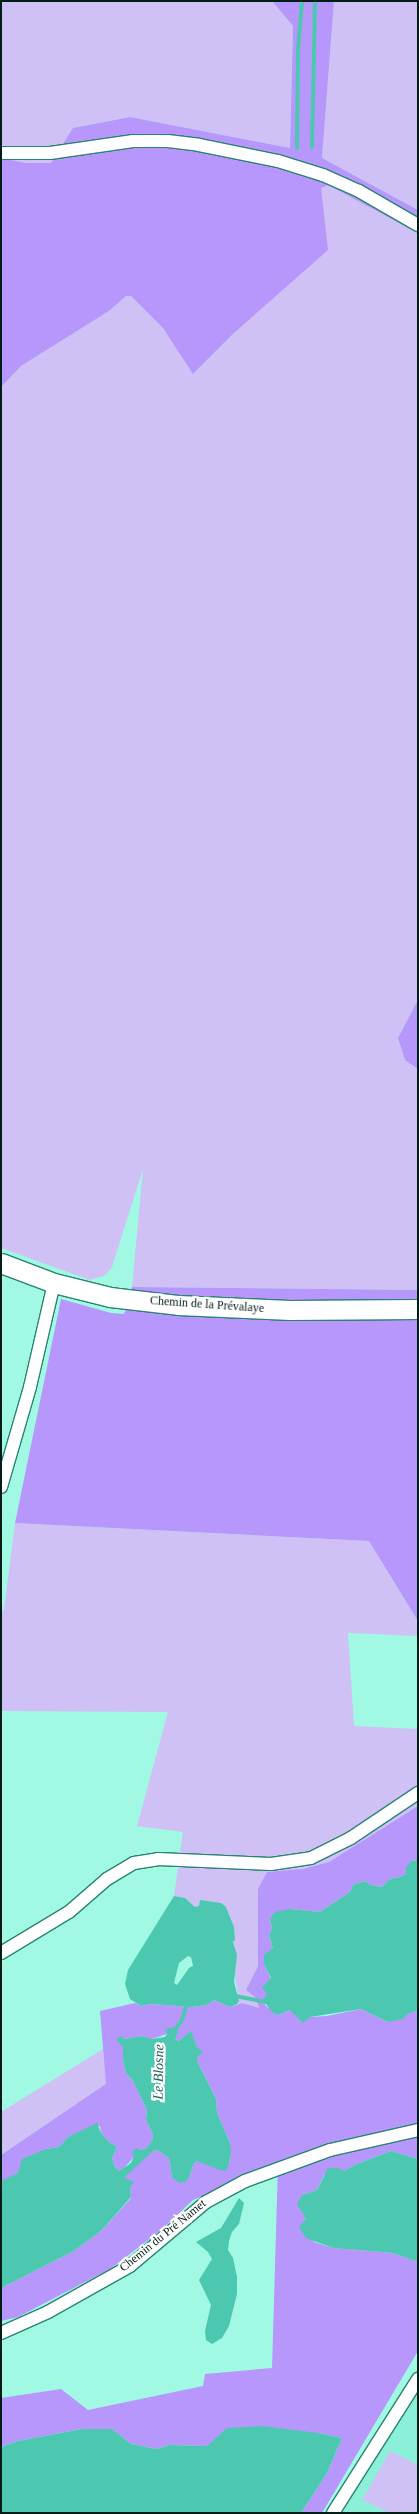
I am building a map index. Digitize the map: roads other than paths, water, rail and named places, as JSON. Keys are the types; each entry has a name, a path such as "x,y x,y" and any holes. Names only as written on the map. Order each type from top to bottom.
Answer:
{"street":[{"path":"1,153 50,153 133,141 168,141 199,145 278,161 323,175 359,191 418,225"},
{"name":"Chemin de la Prévalaye","path":"1,1263 54,1283 110,1297 178,1305 290,1310 418,1309"},
{"path":"1,1487 30,1387 54,1283"},
{"path":"1,1953 69,1912 107,1879 134,1863 158,1859 271,1864 311,1858 352,1838 418,1793"},
{"name":"Chemin du Pré Namet","path":"1,2333 48,2312 130,2266 206,2202 245,2181 330,2150 418,2130"},
{"path":"333,2513 418,2379"}],"water":[{"path":"418,1860 418,2010 406,2015 403,2019 388,2022 361,2009 310,2017 303,2023 290,2010 278,2015 272,2012 263,2000 267,1994 262,1987 271,1978 264,1964 264,1955 273,1948 269,1936 272,1929 270,1919 275,1912 290,1909 320,1912 350,1892 353,1885 364,1881 371,1885 382,1887 390,1879 406,1874 406,1867 412,1861"},
{"path":"174,1896 185,1898 195,1907 199,1906 200,1900 221,1903 226,1907 234,1927 235,1940 233,1942 237,1955 234,1982 239,2001 237,2004 230,2007 214,2000 207,2005 192,2007 151,2004 141,2006 130,1999 125,1984 128,1970","holes":["188,1956 191,1957 193,1966 189,1968 177,1985 174,1983 179,1963"]},
{"path":"176,2027 178,2032 175,2039 179,2041 191,2031 197,2047 203,2052 197,2057 197,2061 216,2099 217,2113 230,2143 231,2153 228,2167 225,2171 197,2161 194,2163 189,2178 185,2182 179,2183 172,2177 169,2158 157,2150 153,2151 124,2178 134,2182 130,2187 131,2197 102,2230 74,2251 1,2288 1,2181 18,2173 22,2159 46,2149 59,2147 68,2137 97,2123 101,2133 109,2142 117,2147 112,2158 115,2167 119,2171 131,2163 134,2156 132,2152 137,2148 140,2150 147,2148 152,2141 153,2134 146,2120 147,2110 133,2081 126,2073 123,2047 116,2039 121,2036 124,2039 142,2036 152,2039 165,2037 167,2034 166,2029"},
{"path":"391,2151 418,2159 418,2262 393,2253 333,2248 306,2238 299,2227 306,2219 297,2204 302,2195 317,2190 328,2168 338,2168 344,2171"},
{"path":"239,2198 244,2203 239,2224 232,2232 228,2250 233,2258 237,2277 237,2294 229,2326 222,2338 212,2344 206,2340 205,2331 211,2305 199,2280 212,2259 208,2252 196,2242 221,2228"},
{"path":"262,2426 342,2438 327,2473 301,2513 1,2513 1,2447 18,2441 82,2429 112,2429 131,2444 157,2449 169,2445 207,2446 227,2428"}],"waterway":[{"path":"297,148 298,50 302,1"},
{"path":"312,147 315,1"},
{"name":"Le Blosne","path":"235,1996 267,2002"},
{"name":"Le Blosne","path":"174,2031 182,2020 187,2004"}]}
